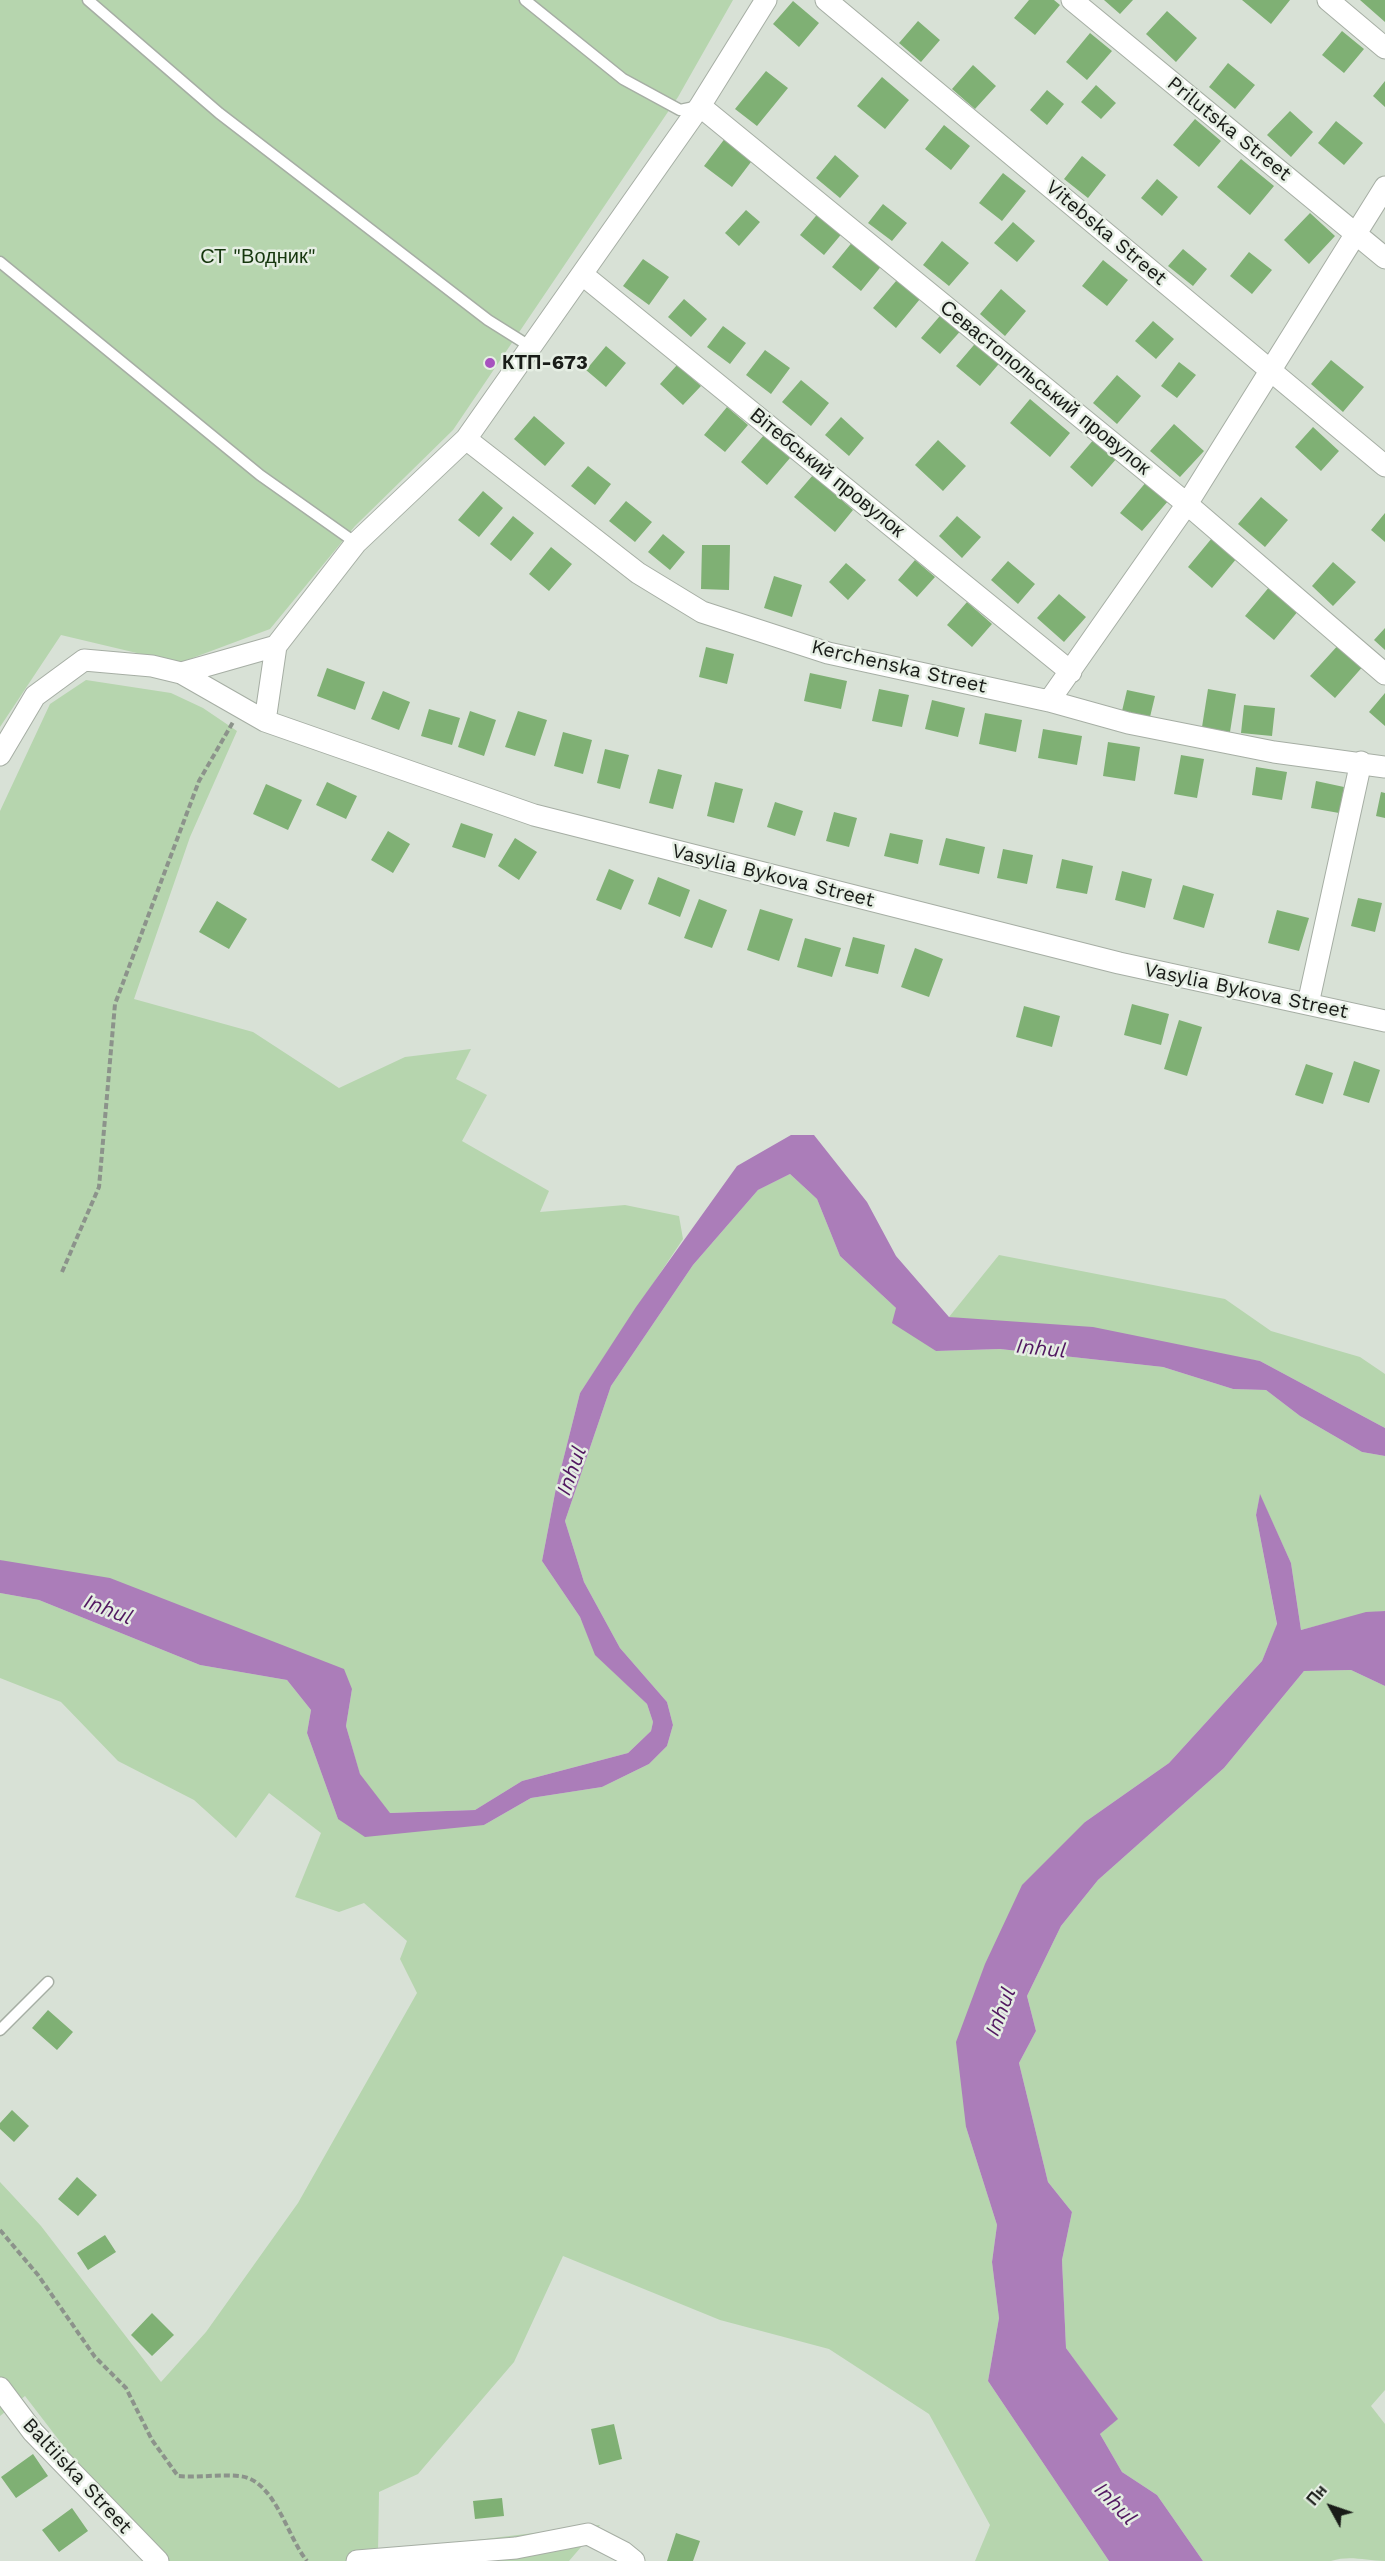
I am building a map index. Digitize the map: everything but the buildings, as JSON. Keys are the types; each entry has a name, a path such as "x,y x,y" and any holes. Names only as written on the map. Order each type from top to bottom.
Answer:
{"street":[{"path":"265,721 276,646 356,543 466,439 700,106 766,0"},
{"name":"Vitebska Street","path":"826,0 1385,466"},
{"name":"Prilutska Street","path":"1072,0 1385,258"},
{"path":"1328,0 1385,48"},
{"name":"Севастопольський провулок","path":"700,106 1187,504 1385,674"},
{"path":"1050,701 1187,504 1385,187"},
{"name":"Вітебський провулок","path":"583,275 1071,672"},
{"name":"Kerchenska Street","path":"466,439 638,573 702,612 828,653 1050,701 1128,723 1251,748 1385,767"},
{"path":"0,754 34,696 84,660 152,666 181,672 276,646"},
{"name":"Vasylia Bykova Street","path":"181,672 265,721 534,815 1119,963 1385,1021"},
{"path":"1308,1004 1361,762"},
{"name":"Baltiiska Street","path":"0,2388 33,2432 158,2561"},
{"path":"357,2561 516,2548 588,2534 623,2552 633,2561"}],"lane":[{"path":"88,0 219,113 488,320 531,347"},
{"path":"525,0 623,79 680,110 700,106"},
{"path":"0,262 260,475 356,543"},
{"path":"0,2030 48,1982"}],"path":[{"path":"62,1272 99,1187 114,1004 198,781 241,708"},
{"path":"0,2230 38,2275 95,2357 126,2388 152,2440 178,2476 241,2476 262,2486 283,2518 296,2547 307,2561"}],"green space":[{"name":"СТ \"Водник\"","path":"0,0 733,0 678,97 453,430 355,526 270,629 179,663 61,635 0,727"},
{"path":"86,680 171,693 203,708 237,731 190,837 134,999 253,1032 339,1088 405,1057 471,1049 456,1079 487,1095 462,1141 549,1191 540,1212 625,1205 679,1216 683,1239 580,1393 556,1488 542,1561 580,1617 596,1655 647,1704 653,1722 651,1731 628,1753 522,1781 475,1810 389,1813 360,1775 346,1726 352,1689 0,1560 0,811 50,704"},
{"path":"790,1174 817,1199 840,1256 896,1308 936,1351 1000,1349 1163,1367 1233,1389 1266,1390 1300,1416 1362,1452 1385,1456 1385,1611 1366,1613 1301,1630 1291,1563 1260,1495 1256,1515 1277,1625 1262,1661 1169,1763 1085,1822 966,2127 997,2225 992,2262 999,2318 988,2381 1109,2561 975,2561 990,2525 929,2414 829,2349 720,2320 563,2256 514,2362 418,2474 379,2492 378,2552 600,2525 569,2561 169,2561 75,2461 25,2396 0,2416 0,2182 41,2226 161,2382 206,2332 298,2203 417,1993 400,1959 407,1941 364,1903 339,1912 295,1897 321,1833 269,1793 236,1838 194,1800 118,1761 61,1702 0,1678 0,1593 39,1600 200,1665 287,1680 311,1710 307,1733 338,1819 484,1825 531,1798 602,1787 649,1764 667,1746 673,1725 667,1702 620,1648 584,1582 565,1521 611,1386 693,1265 758,1190"},
{"path":"999,1255 1225,1299 1271,1331 1360,1357 1385,1374 1385,1428 1260,1361 949,1317"},
{"path":"1351,1670 1385,1686 1385,2390 1371,2406 1385,2424 1385,2561 1352,2558 1331,2561 1203,2561 1157,2495 1122,2472 1100,2434 1117,2419 1066,2348 1062,2260 1072,2212 1048,2182 1019,2063 1036,2031 1027,1996 1061,1926 1098,1880 1224,1768 1304,1671"}],"water":[{"name":"Inhul","path":"791,1135 814,1135 867,1202 896,1256 949,1317 1093,1327 1260,1361 1385,1428 1385,1456 1362,1452 1300,1416 1266,1390 1233,1389 1163,1367 1000,1349 936,1351 892,1323 896,1308 840,1256 817,1199 790,1174 758,1190 693,1265 611,1386 565,1521 584,1582 620,1648 667,1702 673,1725 667,1746 649,1764 602,1787 531,1798 484,1825 365,1837 338,1819 307,1733 311,1710 287,1680 200,1665 39,1600 0,1593 0,1560 110,1578 344,1669 352,1689 346,1726 360,1774 390,1813 475,1810 522,1781 628,1753 651,1731 653,1722 647,1704 595,1655 580,1617 542,1561 556,1488 580,1393 636,1307 737,1166"},
{"name":"Inhul","path":"1260,1494 1291,1563 1301,1630 1366,1612 1385,1611 1385,1686 1351,1670 1304,1671 1224,1768 1098,1880 1061,1926 1027,1996 1036,2031 1019,2063 1048,2182 1072,2212 1062,2260 1066,2348 1118,2419 1100,2434 1122,2472 1157,2495 1203,2561 1109,2561 988,2381 999,2318 992,2262 997,2225 966,2127 956,2042 985,1964 1022,1885 1085,1822 1169,1763 1262,1661 1277,1624 1256,1515"}],"place":[{"name":"КТП-673","path":"490,363"}]}
